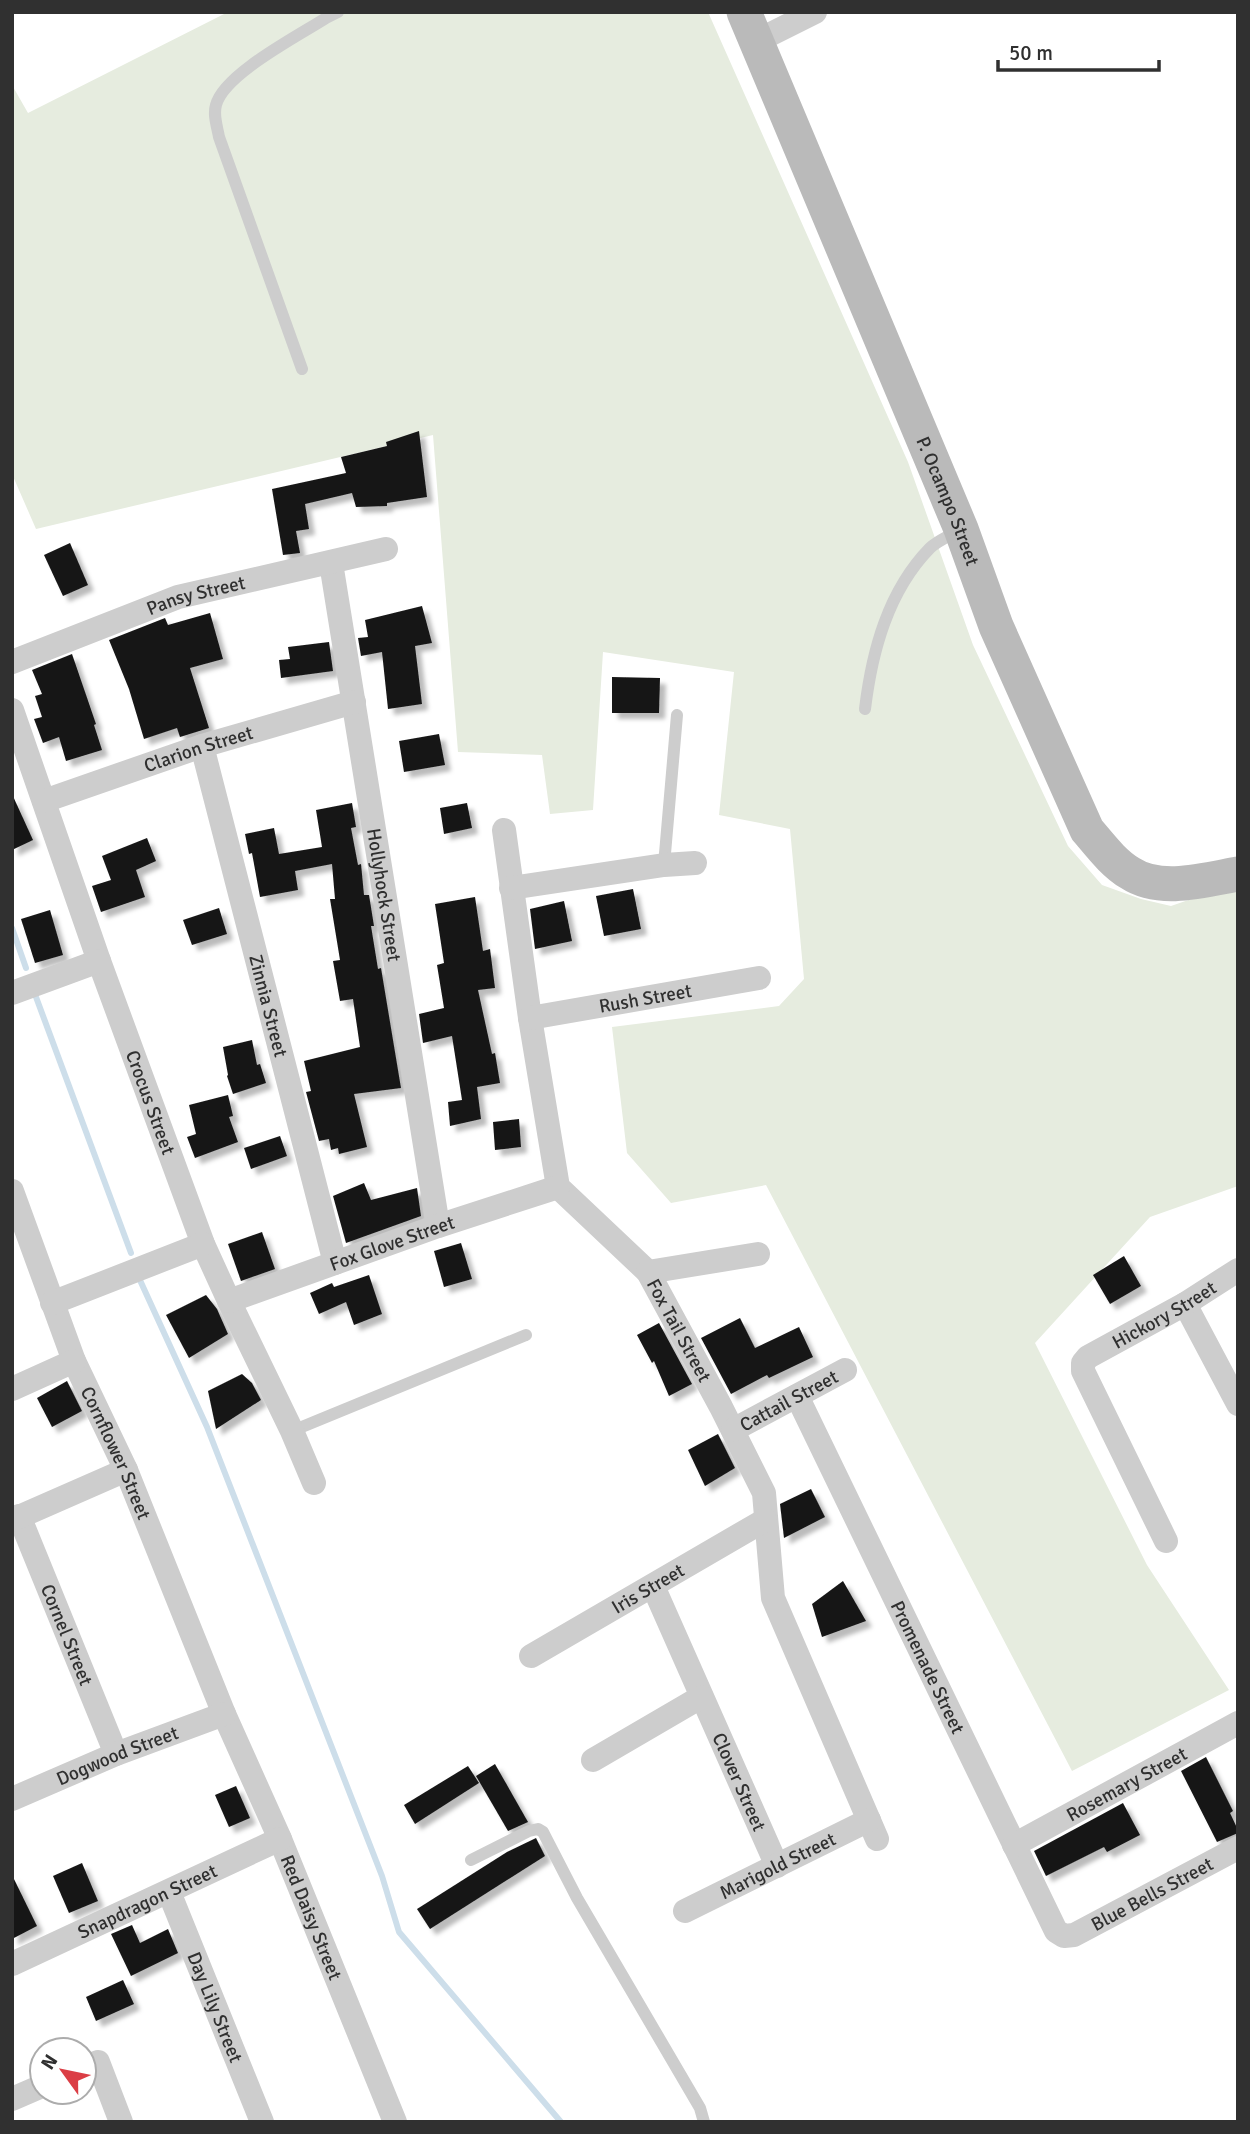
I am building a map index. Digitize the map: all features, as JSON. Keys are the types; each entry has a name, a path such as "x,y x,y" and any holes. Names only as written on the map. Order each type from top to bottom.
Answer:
{"street":[{"path":"751,27 815,12"},
{"name":"P. Ocampo Street","path":"751,27 961,529 996,626 1087,830 1107,854 1130,874 1157,883 1196,881 1238,874"},
{"name":"Pansy Street","path":"12,662 178,597 386,549"},
{"name":"Hollyhock Street","path":"331,563 438,1226"},
{"name":"Clarion Street","path":"44,801 202,746 354,702"},
{"name":"Crocus Street","path":"12,710 99,961 203,1244 314,1483"},
{"name":"Zinnia Street","path":"202,746 335,1263"},
{"path":"504,830 530,1018 558,1187"},
{"path":"511,888 664,865 695,863"},
{"path":"12,993 99,961"},
{"name":"Rush Street","path":"530,1018 759,978"},
{"name":"Fox Glove Street","path":"229,1301 438,1226 558,1187"},
{"name":"Fox Tail Street","path":"558,1187 648,1272 764,1493 773,1598 873,1830"},
{"name":"Cornflower Street","path":"12,1191 74,1361 126,1470 224,1714"},
{"path":"52,1303 203,1244"},
{"path":"648,1272 758,1254"},
{"name":"Hickory Street","path":"1166,1541 1083,1371 1083,1363 1088,1357 1185,1304 1238,1270"},
{"path":"1185,1304 1238,1404"},
{"path":"12,1389 74,1361"},
{"name":"Cattail Street","path":"733,1430 845,1370"},
{"name":"Promenade Street","path":"797,1396 1056,1931 1064,1936"},
{"path":"16,1518 126,1470"},
{"name":"Cornel Street","path":"16,1518 116,1754"},
{"name":"Iris Street","path":"531,1656 765,1520"},
{"name":"Clover Street","path":"653,1586 777,1866"},
{"path":"593,1760 701,1697"},
{"name":"Dogwood Street","path":"13,1796 224,1714"},
{"name":"Red Daisy Street","path":"224,1714 280,1839 395,2122"},
{"name":"Rosemary Street","path":"1014,1845 1238,1723"},
{"name":"Marigold Street","path":"685,1911 777,1866 873,1830"},
{"name":"Snapdragon Street","path":"12,1964 280,1839"},
{"name":"Blue Bells Street","path":"1064,1936 1074,1935 1238,1848"},
{"name":"Day Lily Street","path":"169,1892 262,2122"},
{"path":"98,2062 121,2122"}],"lane":[{"path":"302,369 219,137 215,120 216,104 224,89 239,74 338,12"},
{"path":"866,709 869,681 884,621 897,592 931,547 961,529"},
{"path":"664,865 677,715"},
{"path":"292,1431 526,1335"},
{"path":"471,1860 529,1831 538,1829 542,1832 577,1898 699,2108 704,2122"}],"shaded area":[{"path":"228,12 708,12 908,462 973,645 1068,846 1102,885 1141,899 1171,906 1235,884 1238,887 1238,1186 1150,1217 1035,1343 1147,1565 1229,1690 1072,1771 766,1185 671,1203 627,1153 612,1027 779,1006 804,979 790,829 719,815 734,672 603,652 593,810 550,814 542,755 458,752 433,435 36,529 12,474 12,85 28,113"}],"building":[{"path":"419,431 427,497 387,503 387,506 356,507 352,493 305,504 309,529 296,531 300,553 283,555 272,489 346,473 341,457 387,446 386,442"},
{"path":"70,543 88,585 63,596 44,555"},
{"path":"422,606 432,643 415,646 422,704 388,709 382,652 361,656 358,638 368,637 365,620"},
{"path":"210,613 223,659 190,668 209,728 180,737 177,728 144,739 129,689 109,640 165,618 168,625"},
{"path":"329,642 333,671 281,678 279,660 290,659 288,647"},
{"path":"72,654 102,750 66,761 59,737 43,743 34,719 42,717 35,696 42,694 32,670"},
{"path":"612,677 660,678 659,713 612,713"},
{"path":"439,734 445,765 404,772 399,741"},
{"path":"12,794 33,840 12,850"},
{"path":"352,803 356,827 351,828 358,865 361,864 364,895 369,895 378,969 381,968 401,1088 354,1094 367,1147 339,1154 338,1148 331,1150 329,1139 319,1141 306,1092 311,1091 304,1061 360,1047 353,999 340,1001 333,961 340,960 330,899 335,899 332,864 295,871 298,890 260,897 252,853 249,854 245,834 274,828 279,854 322,847 316,810"},
{"path":"467,803 472,828 444,834 440,808"},
{"path":"147,838 156,861 136,870 145,897 101,912 92,886 111,880 102,856"},
{"path":"633,889 641,929 604,936 596,896"},
{"path":"475,897 483,951 490,949 495,988 478,990 500,1083 477,1087 481,1119 450,1126 448,1102 462,1100 452,1036 423,1043 419,1014 444,1008 437,965 444,963 435,904"},
{"path":"564,901 572,941 535,949 530,909"},
{"path":"219,908 227,934 192,945 183,920"},
{"path":"50,910 63,955 35,963 21,919"},
{"path":"252,1040 257,1065 260,1064 266,1083 233,1094 227,1076 223,1047"},
{"path":"228,1095 233,1116 229,1117 238,1142 195,1158 187,1137 196,1134 189,1105"},
{"path":"519,1119 521,1147 495,1150 493,1122"},
{"path":"280,1136 287,1156 251,1169 244,1148"},
{"path":"364,1183 371,1200 417,1188 421,1216 346,1243 333,1196"},
{"path":"262,1232 275,1269 241,1281 228,1244"},
{"path":"461,1243 472,1279 444,1287 434,1251"},
{"path":"1124,1256 1141,1286 1110,1304 1093,1275"},
{"path":"369,1275 382,1314 354,1325 346,1302 319,1314 310,1293 332,1283 334,1287"},
{"path":"206,1295 217,1309 228,1334 189,1358 166,1315"},
{"path":"740,1318 755,1348 799,1327 813,1357 769,1378 767,1375 731,1394 701,1338"},
{"path":"659,1323 692,1384 669,1396 654,1361 652,1363 637,1335"},
{"path":"242,1374 252,1383 261,1400 216,1429 208,1391"},
{"path":"67,1381 82,1411 52,1427 37,1398"},
{"path":"718,1434 735,1468 705,1486 688,1450"},
{"path":"811,1489 825,1517 784,1538 780,1504"},
{"path":"843,1581 866,1621 822,1637 812,1604"},
{"path":"1206,1757 1233,1811 1230,1813 1238,1830 1238,1833 1217,1842 1181,1771"},
{"path":"495,1764 528,1822 508,1831 476,1776"},
{"path":"468,1766 479,1783 415,1824 404,1805"},
{"path":"236,1786 250,1818 229,1827 215,1795"},
{"path":"1123,1803 1140,1835 1107,1852 1104,1847 1046,1876 1034,1851"},
{"path":"536,1838 545,1856 430,1929 417,1909 507,1852"},
{"path":"82,1863 98,1901 69,1913 53,1876"},
{"path":"12,1875 37,1926 12,1939"},
{"path":"132,1925 140,1943 168,1929 178,1953 131,1976 111,1934"},
{"path":"123,1980 134,2004 96,2021 86,1997"}],"waterway":[{"path":"12,928 26,968"},
{"path":"36,997 131,1253"},
{"path":"139,1278 207,1427 382,1876 399,1932 561,2122"}]}
